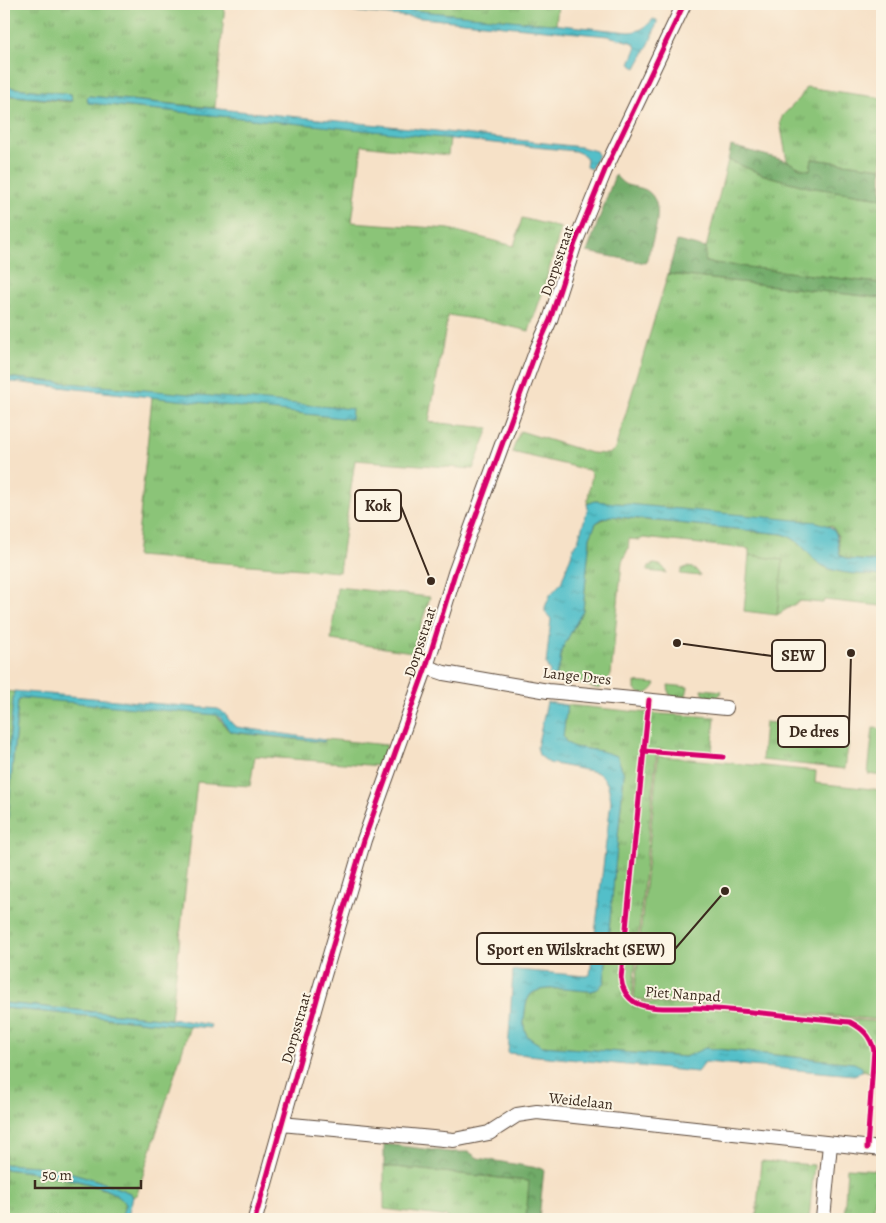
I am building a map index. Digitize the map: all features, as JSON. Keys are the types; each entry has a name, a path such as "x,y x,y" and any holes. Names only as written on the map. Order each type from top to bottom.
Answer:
{"street":[{"name":"Dorpsstraat","path":"255,1219 318,992 364,840 426,667 455,573 537,349 550,320 575,243 604,170 684,4"},
{"name":"Lange Dres","path":"426,667 444,673 548,690 726,708"},
{"name":"Weidelaan","path":"281,1124 454,1140 489,1133 516,1115 537,1112 882,1149"},
{"path":"823,1219 830,1144"}],"green space":[{"path":"4,4 225,4 215,108 89,96 88,103 450,138 448,155 362,145 352,222 449,229 514,246 522,218 561,228 529,331 487,321 448,315 429,422 489,428 473,469 355,460 339,572 136,556 152,397 351,418 153,392 4,377 4,95 70,102 71,94 4,87"},
{"path":"351,4 558,4 556,25"},
{"path":"806,87 882,98 882,168 812,159 810,170 802,169 787,161 780,122 783,115 800,98"},
{"path":"731,146 787,161 802,169 810,170 812,159 882,168 882,198 808,187 764,175 728,160"},
{"path":"728,160 764,175 808,187 882,198 882,282 705,262 706,248"},
{"path":"615,175 626,184 646,190 653,196 656,204 656,224 646,263 587,252"},
{"path":"677,241 706,248 705,262 882,282 882,298 668,274"},
{"path":"668,274 882,298 882,562 847,559 840,555 838,536 832,526 596,501 587,504 592,474 588,470 512,452 520,431 591,453 609,454 615,449"},
{"path":"610,516 783,534 796,541 818,562 829,569 882,576 882,606 824,600 823,603 800,601 777,615 782,560 749,555 749,549 643,538 640,540 629,539 628,549 622,562 611,675 599,689 555,677 560,664 561,651 583,610 590,537 596,523"},
{"path":"749,555 783,560 777,615 744,611"},
{"path":"654,564 662,566 666,573 647,571 649,566"},
{"path":"687,567 695,569 700,576 680,574 682,569"},
{"path":"337,587 430,597 412,652 331,640"},
{"path":"635,682 656,684 652,690 644,694 635,690"},
{"path":"668,685 688,687 686,696 673,697 669,694"},
{"path":"702,689 722,691 713,700 708,700 703,694"},
{"path":"4,691 14,692 4,798"},
{"path":"24,697 217,715 228,730 238,733 324,742 325,739 387,745 381,766 255,756 250,786 197,782 171,1019 4,1003 4,853 18,701"},
{"path":"567,705 659,714 715,717 712,753 657,749 632,1001 882,1022 882,1069 880,1074 862,1070 854,1063 706,1048 685,1057 542,1046 528,1036 524,1025 525,1011 529,997 533,993 548,989 591,991 598,989 604,982 624,774 601,751 574,747 567,743 563,737"},
{"path":"765,722 850,731 845,769 762,760"},
{"path":"873,728 882,729 882,776 868,774"},
{"path":"658,756 816,771 815,783 882,790 882,1020 634,999"},
{"path":"4,1008 190,1026 137,1194 133,1197 130,1193 88,1177 65,1171 38,1166 4,1164"},
{"path":"384,1144 449,1152 469,1152 478,1158 544,1169 539,1219 526,1219 529,1181 384,1166"},
{"path":"761,1161 814,1165 809,1219 756,1219"},
{"path":"879,1162 882,1163 882,1176 877,1181 873,1219 844,1219 847,1168 879,1170"},
{"path":"384,1166 530,1181 526,1219 448,1219 448,1217 384,1209"},
{"path":"4,1169 67,1179 103,1189 116,1195 123,1201 125,1208 123,1215 121,1219 4,1219"}],"water":[{"path":"277,4 351,4 630,32 643,28 653,19 657,20 657,23 650,42 636,68 630,63 636,49 634,43 608,36"},
{"path":"4,87 71,94 72,101 4,95"},
{"path":"89,96 581,147 596,151 598,155 591,169 586,167 587,159 584,155 575,151 88,103 87,98"},
{"path":"4,377 352,409 351,419 4,381"},
{"path":"595,501 817,522 834,530 840,555 847,559 882,562 882,576 844,573 830,569 813,558 796,541 783,534 610,516 596,523 590,537 583,610 561,651 560,664 555,677 549,676 550,672 546,664 551,619 545,612 545,607 550,595 561,583 575,544 578,541 588,508 587,504"},
{"path":"14,691 218,709 237,727 325,740 324,742 232,732 217,715 21,698 18,701 4,853 4,798"},
{"path":"547,702 567,705 563,737 567,743 574,747 601,751 617,756 624,774 604,982 598,989 591,991 548,989 533,993 529,997 525,1011 524,1025 528,1036 542,1046 685,1057 705,1048 854,1063 862,1067 862,1072 854,1075 705,1062 697,1072 508,1053 513,971 590,975 611,801 609,788 596,772 549,763 539,755 537,747"},
{"path":"4,1003 180,1020 211,1025 210,1028 4,1008"},
{"path":"4,1164 38,1166 65,1171 130,1193 133,1197 127,1219 121,1219 125,1204 118,1196 106,1190 70,1179 4,1169"}],"cycle path":[{"path":"255,1219 364,840 426,667 455,573 537,349 550,320 575,243 605,170 684,4"},
{"name":"Piet Nanpad","path":"649,700 621,978 622,986 627,995 636,1003 650,1007 757,1012 850,1022 859,1027 868,1036 874,1050 867,1148"},
{"path":"643,751 723,757"}],"place":[{"name":"Kok","path":"431,581"},
{"name":"SEW","path":"677,643"},
{"name":"De dres","path":"851,653"},
{"name":"Sport en Wilskracht (SEW)","path":"725,891"}]}
